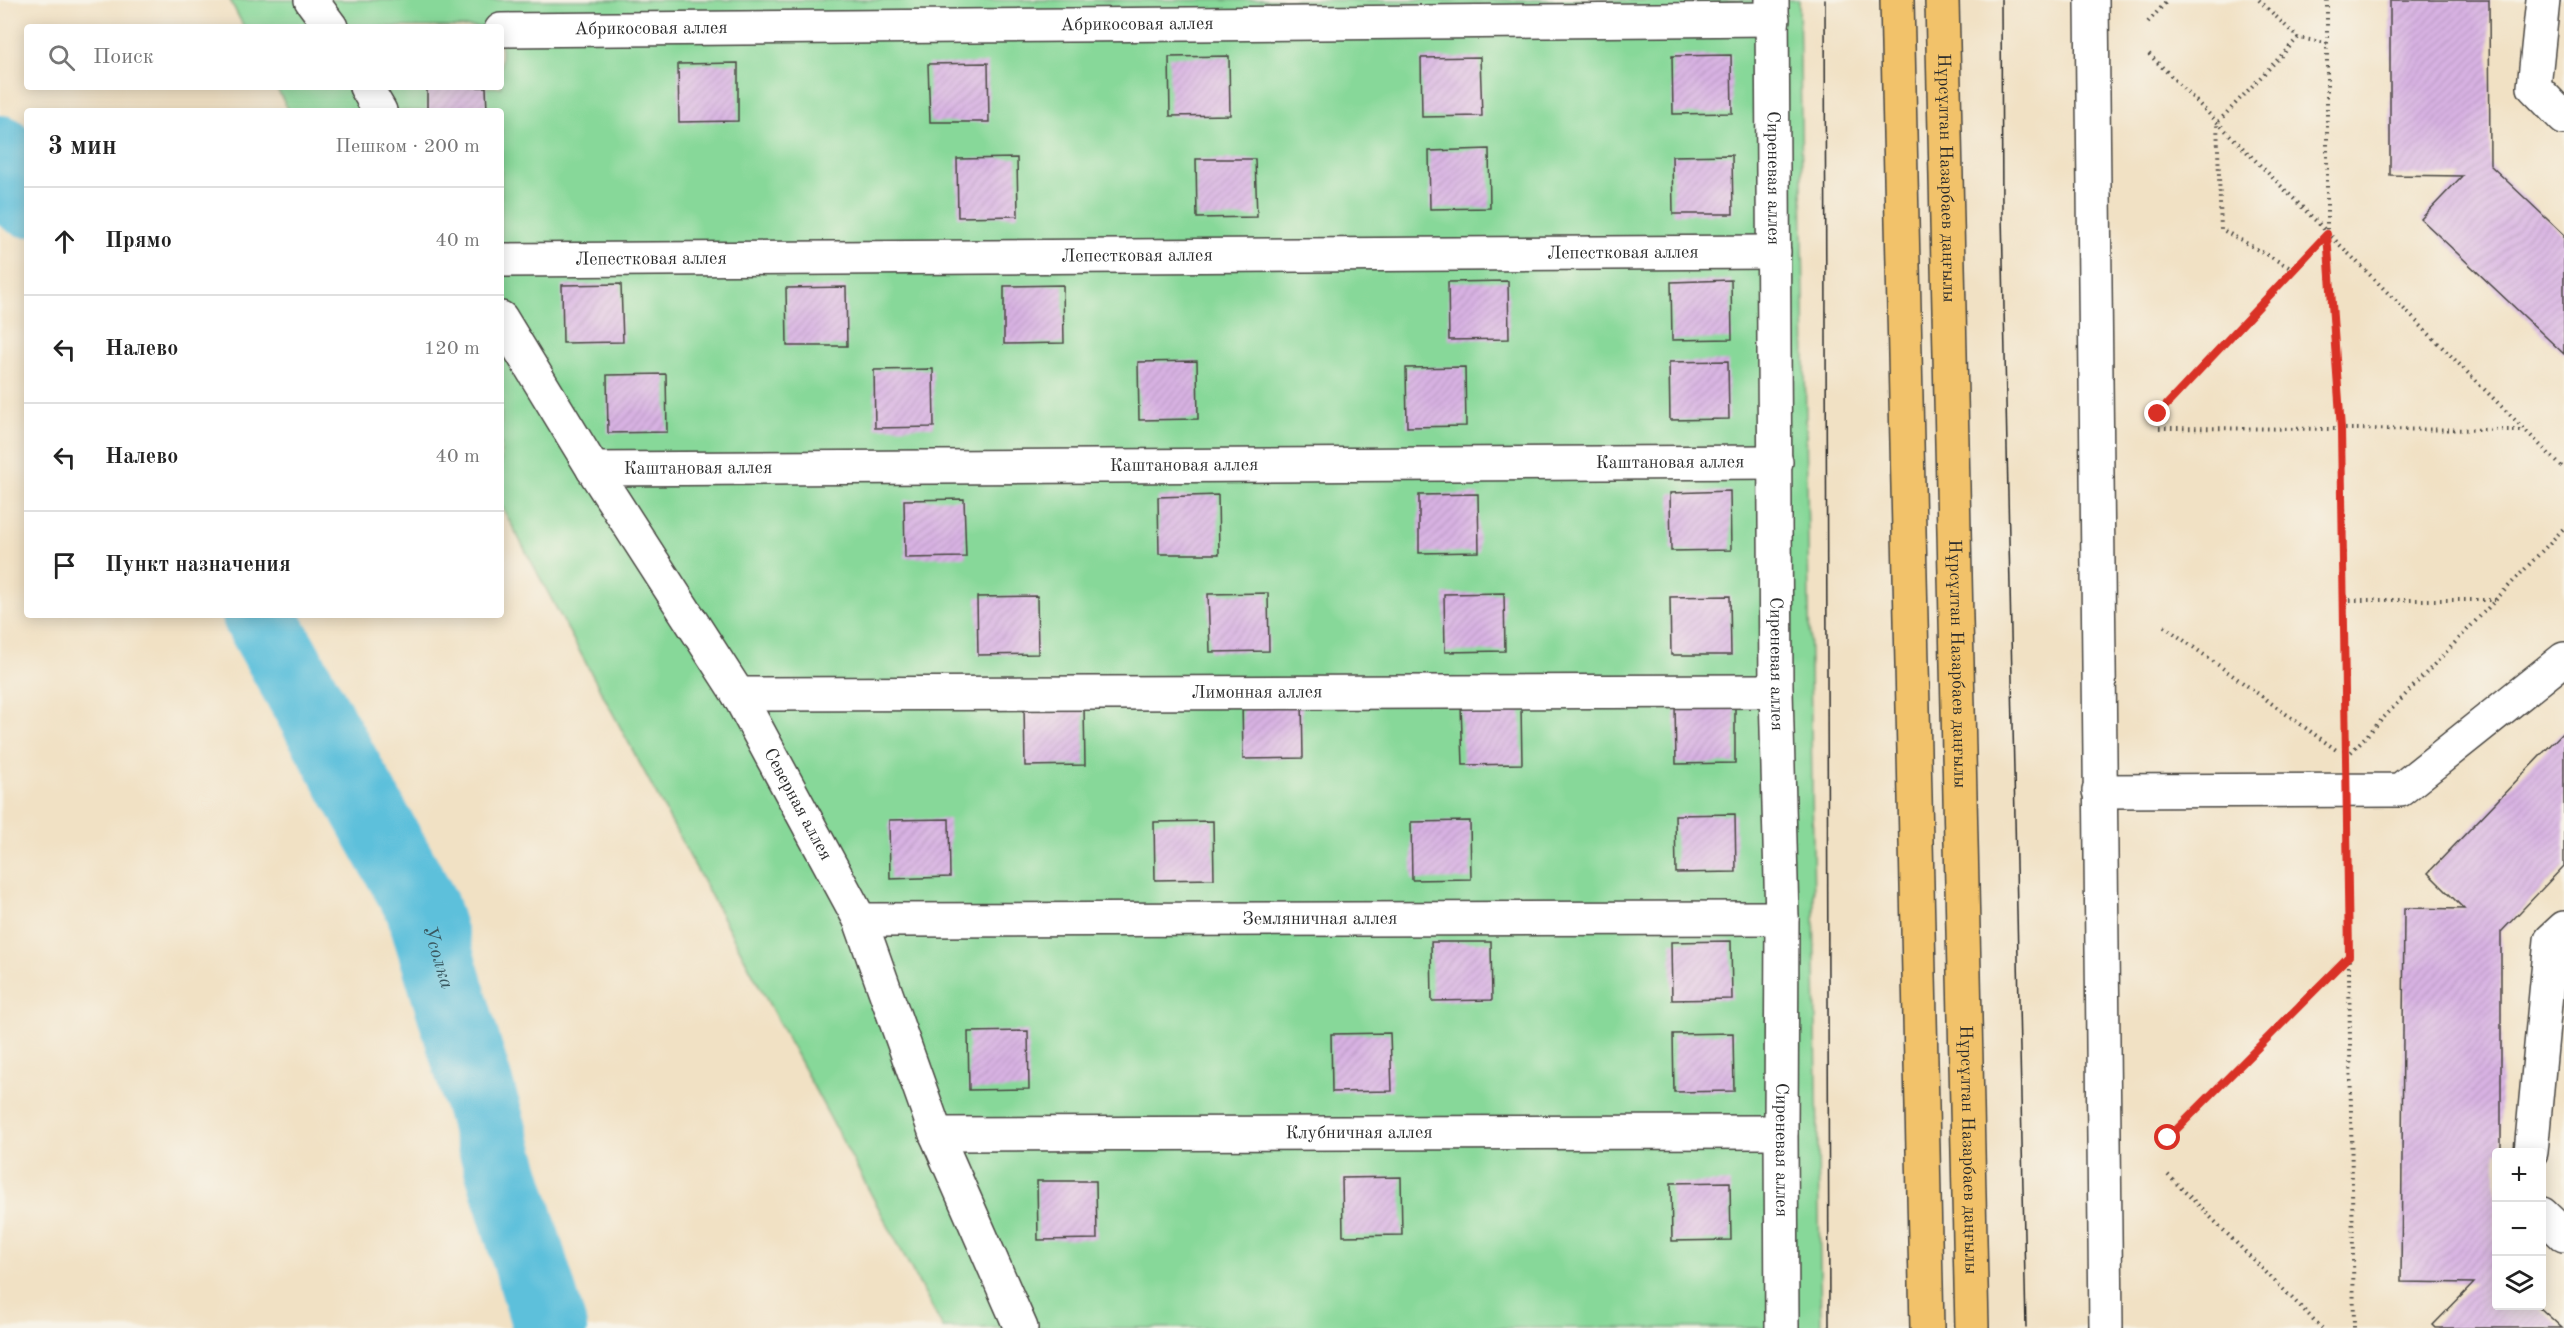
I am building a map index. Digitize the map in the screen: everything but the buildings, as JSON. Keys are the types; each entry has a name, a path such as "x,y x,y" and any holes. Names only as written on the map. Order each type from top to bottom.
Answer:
{"main road":[{"path":"1897,0 1927,1328"},
{"name":"Нұрсұлтан Назарбаев даңғылы","path":"1941,0 1972,1328"}],"street":[{"path":"311,0 329,24"},
{"path":"2092,0 2106,1328"},
{"path":"2542,0 2534,87 2564,118"},
{"name":"Абрикосовая аллея","path":"504,30 1773,10"},
{"name":"Сиреневая аллея","path":"1773,10 1776,691 1782,918 1780,1132 1782,1328"},
{"path":"368,90 378,108"},
{"name":"Лепестковая аллея","path":"504,260 1774,252"},
{"name":"Северная аллея","path":"504,323 593,469 738,694 860,920 936,1134 1021,1328"},
{"name":"Каштановая аллея","path":"593,469 1776,462"},
{"path":"2099,791 2400,790 2564,659"},
{"name":"Лимонная аллея","path":"738,694 1776,691"},
{"name":"Земляничная аллея","path":"860,920 1782,918"},
{"path":"2531,1148 2551,940 2564,928"},
{"name":"Клубничная аллея","path":"936,1134 1780,1132"},
{"path":"2546,1219 2564,1235"}],"path":[{"path":"2148,22 2168,0"},
{"path":"2259,0 2298,38 2327,43"},
{"path":"2327,0 2327,234 2341,429 2346,757"},
{"path":"2294,270 2221,229 2217,123 2298,38"},
{"path":"2148,54 2564,469"},
{"path":"2158,414 2327,234"},
{"path":"2159,428 2525,430"},
{"path":"2346,757 2564,528"},
{"path":"2344,600 2496,600"},
{"path":"2164,626 2346,757"},
{"path":"2347,790 2354,1328"},
{"path":"2168,1138 2349,956"},
{"path":"2168,1175 2322,1328"}],"green space":[{"path":"230,0 1799,0 1821,1328 943,1328 504,511 504,108 287,108 278,90 504,90 504,24 242,24"}],"waterway":[{"name":"Усолка","path":"0,152 24,195"},
{"name":"Усолка","path":"261,618 422,907 550,1328"}],"tram line":[{"path":"1825,0 1829,1328"},
{"path":"2001,0 2002,215 2026,1328"}],"route":[{"path":"2158,414 2327,234 2341,429 2349,956 2168,1138"}]}
